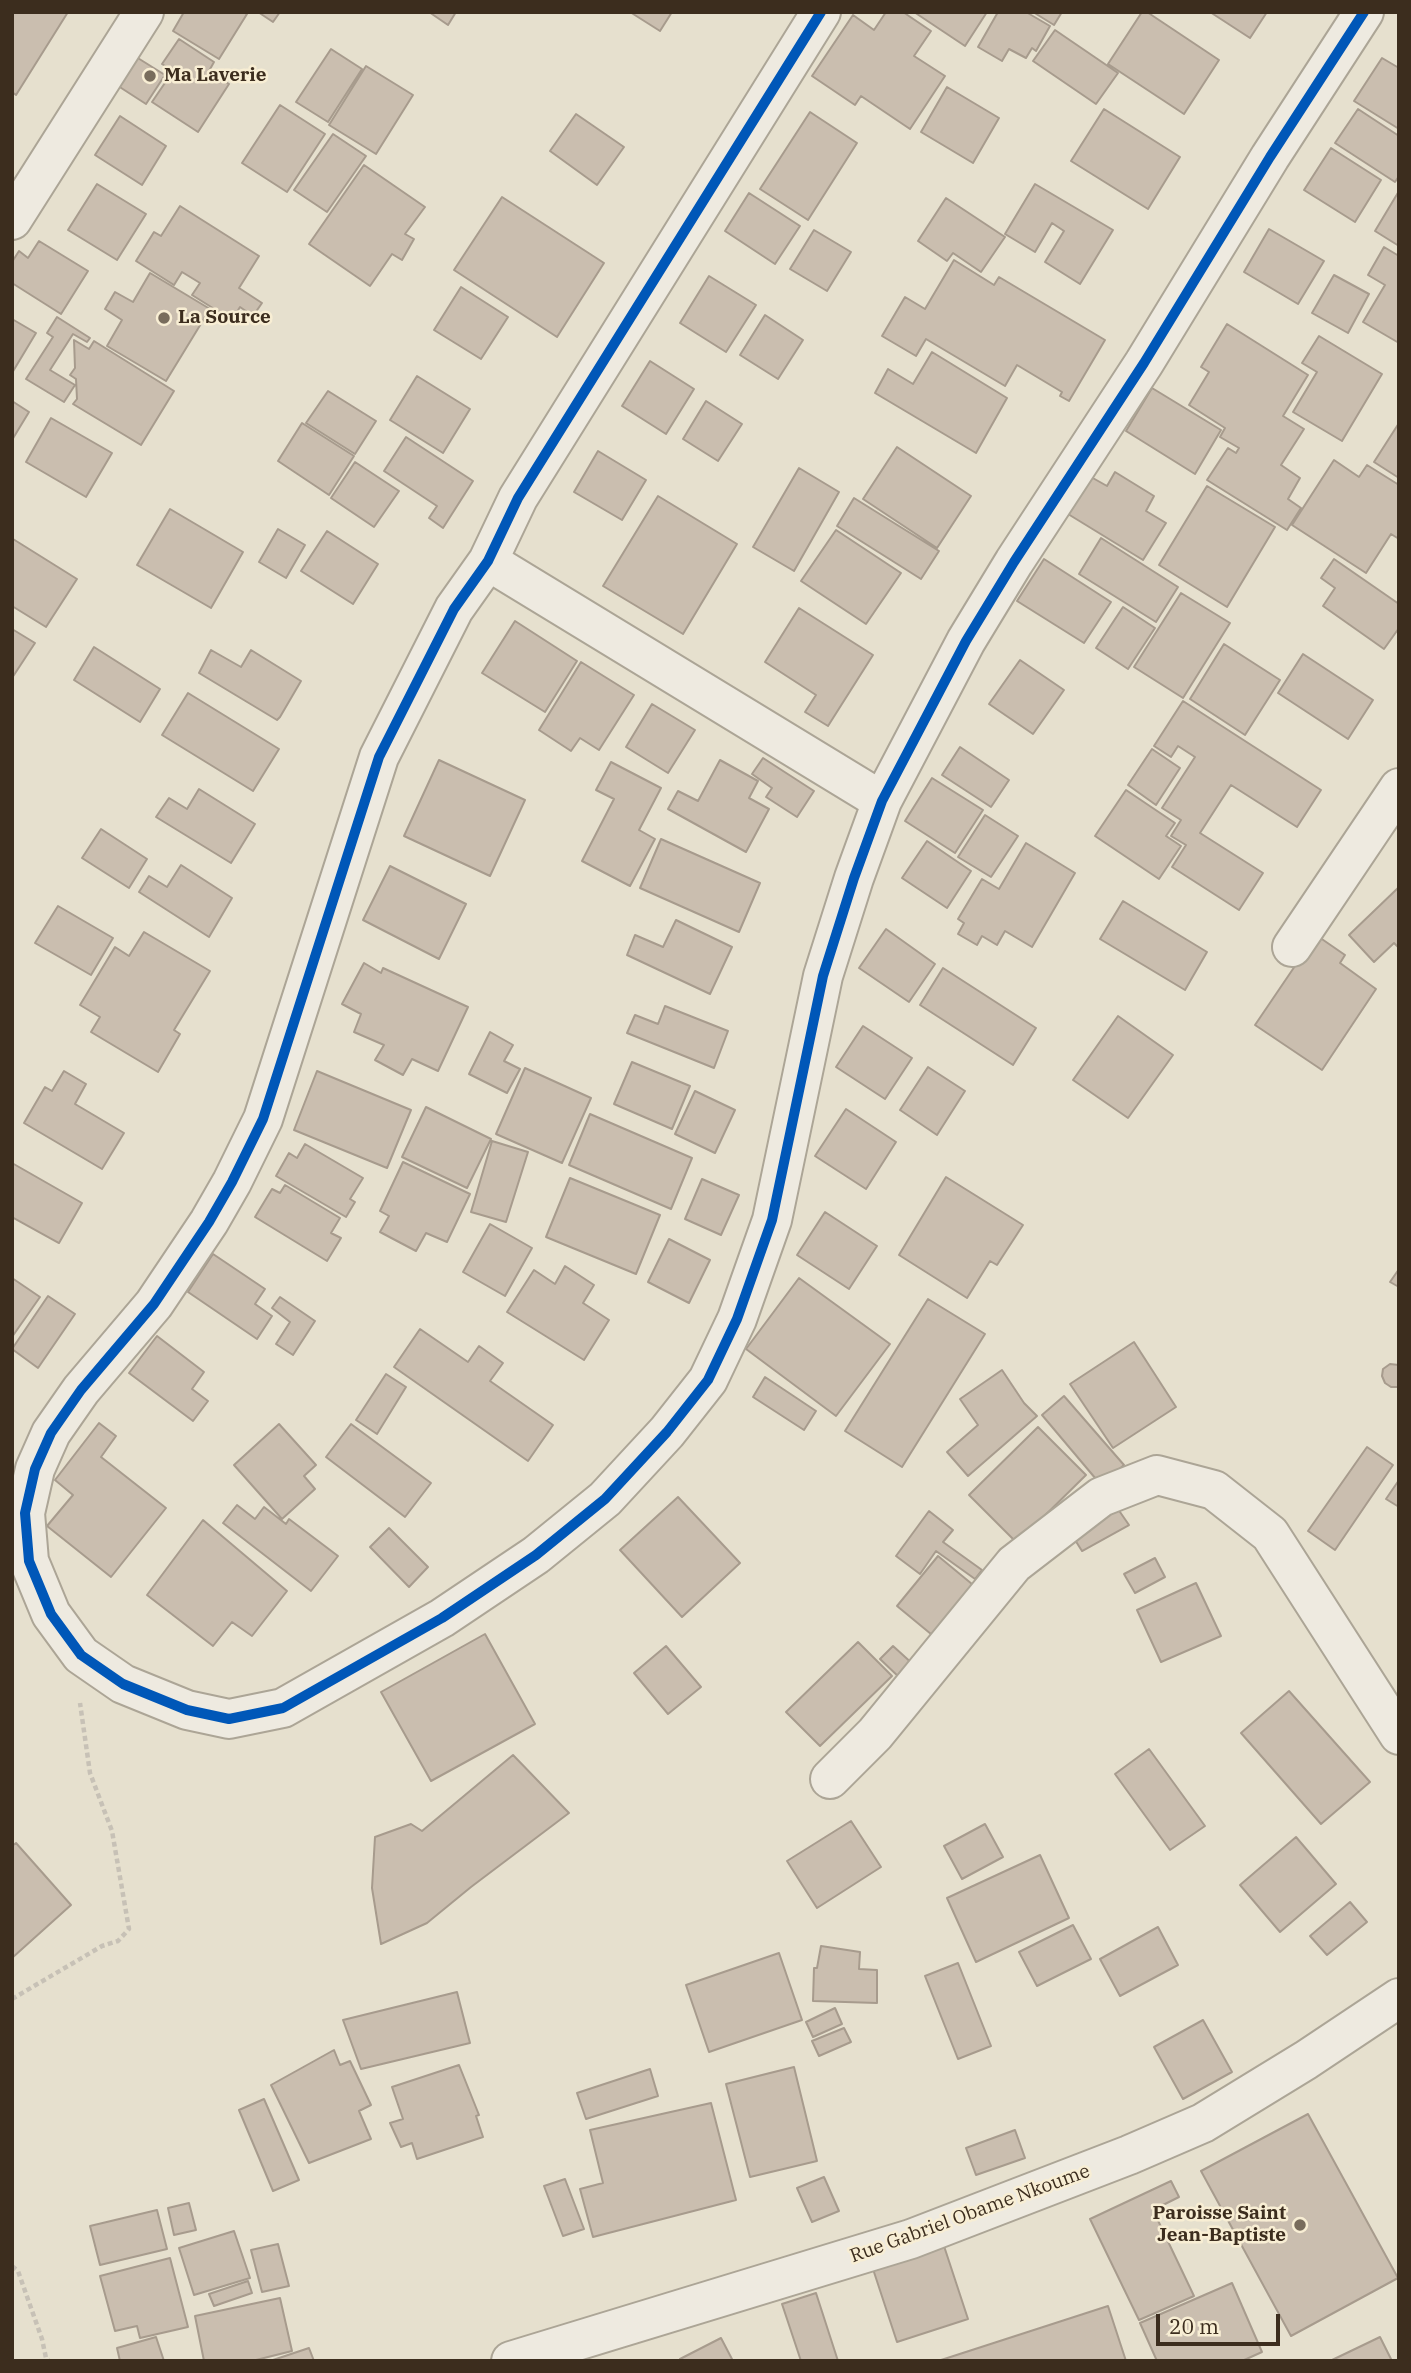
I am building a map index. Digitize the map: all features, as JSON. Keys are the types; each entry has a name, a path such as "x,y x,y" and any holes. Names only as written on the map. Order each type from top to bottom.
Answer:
{"street":[{"path":"12,220 144,12"},
{"path":"821,12 518,498 488,561 454,609 379,757 263,1119 209,1222 155,1304 81,1390 51,1433 35,1469 25,1513 29,1561 51,1614 81,1655 123,1685 187,1710 229,1719 284,1708 442,1618 536,1555 605,1499 667,1432 708,1380 737,1319 772,1220 823,976 882,801 966,641 1014,562 1144,363 1270,157 1364,12"},
{"path":"488,561 882,801"},
{"path":"1292,947 1399,788"},
{"path":"830,1779 875,1734 1014,1564 1101,1497 1157,1475 1213,1490 1270,1534 1399,1735"},
{"name":"Rue Gabriel Obame Nkoume","path":"511,2361 911,2239 1129,2155 1203,2123 1306,2060 1399,1998"}],"path":[{"path":"12,1999 102,1946 118,1941 130,1928 112,1830 90,1773 80,1709 81,1655"},
{"path":"12,2266 18,2272 48,2361"}],"building":[{"path":"12,12 68,12 16,95 12,92"},
{"path":"184,12 247,14 219,59 173,31"},
{"path":"258,12 280,12 273,22"},
{"path":"429,12 456,12 448,25"},
{"path":"630,12 672,12 660,31"},
{"path":"886,12 903,12 931,31 914,56 945,76 910,129 861,96 855,105 812,76 853,15 874,30"},
{"path":"914,12 987,12 965,46"},
{"path":"998,12 1026,12 1050,26 1036,51 1032,48 1026,58 1009,49 1002,61 978,47"},
{"path":"1033,12 1062,12 1054,25"},
{"path":"1142,12 1147,12 1219,60 1184,114 1108,64"},
{"path":"1210,12 1267,12 1250,38"},
{"path":"1055,30 1118,73 1096,104 1033,61"},
{"path":"179,39 214,62 209,71 229,84 198,132 152,102 173,71 162,64"},
{"path":"331,49 362,69 328,122 296,102"},
{"path":"133,55 165,75 146,104 115,84"},
{"path":"1382,58 1399,68 1399,129 1354,101"},
{"path":"366,66 413,95 376,154 329,125"},
{"path":"947,87 999,118 973,163 921,132"},
{"path":"280,105 325,134 287,192 242,163"},
{"path":"1104,109 1180,157 1148,209 1071,161"},
{"path":"1358,109 1399,136 1399,176 1395,182 1335,143"},
{"path":"810,112 857,143 808,220 760,189"},
{"path":"576,114 624,147 597,185 550,151"},
{"path":"120,116 166,146 142,185 95,155"},
{"path":"333,134 366,156 327,212 294,190"},
{"path":"1331,148 1381,180 1355,222 1304,190"},
{"path":"364,165 425,207 405,234 414,239 402,260 392,254 370,286 309,244"},
{"path":"97,184 146,214 117,260 68,230"},
{"path":"1035,184 1113,230 1080,284 1045,262 1064,231 1052,223 1035,252 1005,234"},
{"path":"1399,191 1399,246 1375,231"},
{"path":"749,193 800,226 775,264 725,231"},
{"path":"502,197 604,263 557,337 454,270"},
{"path":"946,198 1005,237 981,272 953,253 947,261 918,241"},
{"path":"180,206 259,256 239,288 262,303 253,316 240,307 232,320 192,295 200,283 182,272 174,285 136,261 154,232 161,236"},
{"path":"1269,229 1324,261 1298,304 1244,272"},
{"path":"814,230 851,252 827,291 790,269"},
{"path":"39,241 88,271 61,314 12,283 12,262 19,251 28,258"},
{"path":"1384,247 1399,256 1399,343 1363,322 1385,285 1368,275"},
{"path":"954,260 994,285 999,277 1105,340 1069,401 1060,396 1062,392 1017,365 1005,386 926,339 916,356 882,336 905,297 925,309"},
{"path":"150,273 210,309 166,381 107,346 122,320 105,309 115,292 133,302"},
{"path":"1334,275 1369,294 1348,333 1312,313"},
{"path":"709,276 756,305 726,352 680,323"},
{"path":"461,287 508,317 481,359 434,330"},
{"path":"765,315 803,340 778,379 740,355"},
{"path":"57,317 90,338 87,342 73,334 50,370 75,385 64,402 26,379 53,337 47,333"},
{"path":"12,319 36,333 12,373"},
{"path":"1227,324 1308,375 1283,416 1304,429 1281,465 1300,478 1288,499 1301,508 1287,530 1207,480 1228,448 1236,453 1239,448 1220,437 1225,428 1189,405 1209,372 1201,367"},
{"path":"1319,336 1382,374 1342,441 1293,412 1317,372 1302,363"},
{"path":"74,340 89,349 94,341 174,391 141,445 73,404 77,399 76,379 70,375 75,368"},
{"path":"932,352 1007,398 976,453 875,393 888,369 913,384"},
{"path":"650,361 694,389 666,434 622,406"},
{"path":"417,376 470,409 443,453 390,420"},
{"path":"1152,388 1221,430 1195,474 1126,431"},
{"path":"328,391 376,421 355,454 306,423"},
{"path":"12,401 29,412 12,440"},
{"path":"706,401 742,424 718,461 683,439"},
{"path":"51,418 112,453 86,497 26,462"},
{"path":"302,423 354,456 329,495 278,461"},
{"path":"1399,423 1399,478 1374,462"},
{"path":"406,437 473,481 443,528 429,518 437,506 384,471"},
{"path":"897,447 971,496 937,548 863,499"},
{"path":"598,451 646,480 622,520 574,492"},
{"path":"1334,460 1359,477 1367,465 1399,485 1399,539 1391,534 1366,573 1292,525"},
{"path":"355,462 399,491 374,527 331,498"},
{"path":"799,468 839,492 794,571 753,547"},
{"path":"1115,472 1154,496 1146,511 1166,523 1143,560 1068,514 1091,477 1107,486"},
{"path":"1207,486 1275,527 1227,607 1159,565"},
{"path":"658,496 737,544 683,634 603,586"},
{"path":"854,498 939,551 921,579 837,526"},
{"path":"170,509 243,552 211,608 137,565"},
{"path":"278,529 305,545 286,578 259,562"},
{"path":"836,530 901,573 866,624 801,581"},
{"path":"327,531 378,564 353,604 301,571"},
{"path":"1101,538 1178,587 1156,622 1079,574"},
{"path":"13,539 77,579 46,627 12,606"},
{"path":"1044,559 1111,602 1084,643 1017,601"},
{"path":"1334,559 1399,604 1399,628 1384,649 1323,606 1335,588 1321,578"},
{"path":"1181,593 1230,623 1183,698 1134,667"},
{"path":"1123,607 1155,628 1128,669 1096,648"},
{"path":"799,608 873,655 828,726 805,712 816,695 765,662"},
{"path":"515,621 577,661 545,712 482,673"},
{"path":"12,629 35,643 12,678"},
{"path":"1224,644 1280,680 1245,735 1190,699"},
{"path":"94,647 160,689 140,722 74,680"},
{"path":"211,650 241,667 251,650 301,681 277,720 199,673"},
{"path":"1303,654 1373,700 1348,739 1278,693"},
{"path":"1020,660 1064,690 1033,734 989,704"},
{"path":"581,662 634,695 599,750 580,738 571,751 539,730"},
{"path":"188,693 279,749 253,791 162,735"},
{"path":"1183,701 1321,790 1297,827 1231,785 1200,833 1263,873 1239,910 1172,867 1186,845 1171,836 1181,820 1162,808 1195,757 1178,746 1171,757 1154,746"},
{"path":"652,704 695,730 668,773 626,747"},
{"path":"960,747 1009,780 991,807 942,775"},
{"path":"1152,749 1180,768 1156,805 1128,785"},
{"path":"763,758 814,791 797,817 766,797 772,788 752,774"},
{"path":"439,760 525,800 490,876 404,836"},
{"path":"720,760 758,781 749,798 769,809 746,852 668,809 678,791 698,801"},
{"path":"611,762 661,788 639,830 655,839 630,886 582,861 614,799 596,790"},
{"path":"932,778 983,810 955,853 905,821"},
{"path":"199,789 255,824 231,863 156,817 169,798 187,809"},
{"path":"1126,790 1175,823 1166,836 1181,846 1159,879 1095,836"},
{"path":"985,815 1018,836 991,877 958,857"},
{"path":"101,829 147,859 129,888 82,858"},
{"path":"661,839 760,883 739,932 640,888"},
{"path":"927,841 971,871 947,908 902,878"},
{"path":"1026,843 1075,873 1032,947 1005,931 997,945 982,936 977,945 958,934 964,923 958,919 982,879 999,889"},
{"path":"181,865 232,898 209,937 139,892 149,876 167,887"},
{"path":"390,866 466,904 439,959 363,920"},
{"path":"1399,887 1399,948 1394,943 1374,962 1349,935"},
{"path":"1123,901 1207,952 1185,990 1100,939"},
{"path":"58,906 113,938 91,975 35,943"},
{"path":"676,920 732,947 710,994 627,955 635,935 663,947"},
{"path":"886,929 935,964 909,1002 859,968"},
{"path":"144,932 210,971 174,1030 180,1034 158,1072 91,1032 100,1017 80,1005 115,947 129,956"},
{"path":"1316,935 1345,955 1340,963 1376,989 1322,1070 1255,1025"},
{"path":"364,963 381,973 383,968 468,1007 438,1071 412,1059 403,1075 375,1060 384,1045 354,1032 361,1014 342,1004"},
{"path":"943,968 1036,1028 1013,1065 920,1005"},
{"path":"665,1006 728,1031 714,1068 627,1033 635,1015 658,1024"},
{"path":"1118,1016 1173,1055 1128,1118 1073,1080"},
{"path":"863,1026 912,1058 885,1099 836,1067"},
{"path":"490,1032 513,1045 504,1061 520,1069 507,1093 469,1074"},
{"path":"632,1062 690,1086 672,1129 614,1104"},
{"path":"928,1067 965,1091 937,1135 900,1110"},
{"path":"525,1068 591,1098 562,1163 496,1134"},
{"path":"64,1071 86,1084 75,1104 124,1133 102,1169 24,1123 45,1087 52,1091"},
{"path":"317,1071 411,1110 387,1168 294,1130"},
{"path":"695,1091 735,1110 715,1153 675,1134"},
{"path":"426,1107 491,1139 467,1188 402,1157"},
{"path":"846,1109 896,1142 866,1189 815,1156"},
{"path":"590,1114 692,1158 671,1209 569,1165"},
{"path":"492,1141 528,1152 506,1222 471,1212"},
{"path":"305,1144 363,1178 350,1199 355,1202 346,1217 276,1176 289,1153 297,1158"},
{"path":"403,1162 470,1194 447,1242 426,1233 416,1251 380,1232 389,1216 380,1211"},
{"path":"12,1163 82,1203 59,1243 12,1217"},
{"path":"946,1177 1023,1225 997,1265 990,1261 967,1298 899,1255"},
{"path":"570,1178 660,1215 636,1274 546,1237"},
{"path":"702,1179 739,1195 721,1235 685,1219"},
{"path":"285,1185 340,1218 331,1233 341,1238 327,1261 255,1217 272,1189 280,1193"},
{"path":"825,1212 877,1246 849,1289 797,1255"},
{"path":"490,1224 532,1248 505,1296 463,1272"},
{"path":"669,1239 710,1260 689,1303 648,1282"},
{"path":"213,1254 265,1289 255,1304 272,1316 257,1339 188,1292"},
{"path":"565,1266 594,1285 583,1303 609,1320 584,1360 507,1312 534,1270 555,1284"},
{"path":"1399,1269 1399,1287 1390,1282"},
{"path":"12,1278 40,1297 12,1337"},
{"path":"799,1278 890,1344 836,1416 746,1349"},
{"path":"48,1296 75,1314 38,1368 12,1349"},
{"path":"280,1297 315,1321 293,1355 276,1344 290,1322 272,1308"},
{"path":"928,1299 985,1334 902,1467 845,1431"},
{"path":"420,1329 468,1362 479,1346 503,1363 490,1381 553,1425 528,1461 394,1367"},
{"path":"157,1336 204,1372 192,1389 208,1401 193,1421 129,1373"},
{"path":"1134,1342 1176,1407 1113,1448 1070,1384"},
{"path":"1390,1364 1399,1365 1399,1387 1391,1387 1385,1383 1382,1376 1383,1369"},
{"path":"1002,1370 1024,1403 1037,1416 968,1476 947,1452 978,1425 960,1399"},
{"path":"386,1374 406,1387 377,1434 356,1420"},
{"path":"765,1377 816,1411 804,1430 753,1397"},
{"path":"1064,1396 1124,1465 1101,1485 1042,1415"},
{"path":"99,1423 116,1436 101,1457 166,1508 111,1577 47,1526 73,1495 55,1480"},
{"path":"279,1424 316,1465 304,1476 315,1489 282,1519 234,1465"},
{"path":"351,1424 431,1483 405,1517 326,1457"},
{"path":"1038,1427 1086,1475 1017,1543 969,1495"},
{"path":"1367,1447 1393,1465 1335,1550 1308,1531"},
{"path":"1399,1480 1399,1507 1386,1499"},
{"path":"678,1497 740,1563 682,1617 620,1550"},
{"path":"1111,1499 1129,1525 1082,1551 1070,1532"},
{"path":"237,1505 255,1519 264,1507 286,1524 289,1519 338,1556 311,1591 223,1523"},
{"path":"929,1511 953,1530 943,1542 982,1570 975,1579 936,1551 920,1574 896,1556"},
{"path":"203,1520 287,1591 252,1636 232,1622 213,1646 147,1595"},
{"path":"389,1528 428,1567 409,1587 370,1547"},
{"path":"938,1556 978,1589 937,1639 897,1606"},
{"path":"1155,1558 1165,1577 1135,1593 1124,1574"},
{"path":"1196,1583 1221,1636 1161,1662 1137,1610"},
{"path":"485,1634 535,1724 431,1781 381,1692"},
{"path":"858,1642 892,1676 820,1746 786,1712"},
{"path":"666,1646 701,1687 668,1714 634,1673"},
{"path":"893,1646 915,1666 901,1679 880,1659"},
{"path":"1289,1691 1370,1782 1321,1824 1241,1733"},
{"path":"1149,1749 1205,1826 1170,1850 1115,1774"},
{"path":"513,1755 569,1813 427,1923 381,1944 372,1888 375,1837 411,1824 422,1831"},
{"path":"851,1821 881,1867 817,1908 787,1861"},
{"path":"985,1824 1003,1857 962,1879 944,1846"},
{"path":"1296,1837 1336,1884 1280,1932 1240,1885"},
{"path":"16,1843 71,1905 12,1958 12,1846"},
{"path":"1040,1855 1069,1918 976,1962 947,1898"},
{"path":"1350,1902 1367,1922 1327,1955 1310,1936"},
{"path":"1073,1925 1091,1959 1037,1986 1019,1952"},
{"path":"1158,1927 1178,1965 1120,1996 1100,1959"},
{"path":"821,1946 860,1952 859,1969 877,1970 877,2003 813,2001 814,1968 817,1968"},
{"path":"779,1953 802,2020 709,2052 686,1985"},
{"path":"958,1963 991,2046 958,2059 925,1976"},
{"path":"457,1992 470,2043 361,2069 343,2020"},
{"path":"835,2008 842,2024 813,2037 806,2022"},
{"path":"1203,2020 1232,2072 1183,2099 1154,2047"},
{"path":"844,2028 851,2042 819,2056 812,2041"},
{"path":"334,2050 340,2065 350,2061 371,2105 359,2111 371,2139 309,2163 271,2085"},
{"path":"459,2065 479,2115 476,2116 483,2137 417,2159 412,2143 401,2147 390,2123 403,2119 392,2087"},
{"path":"794,2067 817,2161 750,2177 726,2084"},
{"path":"650,2069 658,2096 586,2119 577,2093"},
{"path":"264,2099 299,2180 273,2191 239,2110"},
{"path":"711,2103 736,2200 593,2237 580,2189 603,2183 590,2130"},
{"name":"Paroisse Saint Jean-Baptiste","path":"1308,2114 1398,2278 1291,2336 1201,2171"},
{"path":"1015,2130 1025,2158 976,2175 966,2148"},
{"path":"824,2177 839,2211 812,2222 797,2188"},
{"path":"565,2179 584,2229 563,2236 544,2186"},
{"path":"1171,2181 1179,2197 1153,2210 1194,2296 1139,2320 1090,2219"},
{"path":"189,2203 196,2230 174,2235 168,2208"},
{"path":"157,2210 167,2249 100,2265 90,2226"},
{"path":"234,2231 250,2278 194,2295 179,2248"},
{"path":"943,2243 968,2319 897,2342 872,2266"},
{"path":"278,2244 289,2286 262,2292 251,2250"},
{"path":"170,2258 188,2327 140,2338 137,2326 115,2331 100,2276"},
{"path":"248,2281 252,2293 214,2306 209,2294"},
{"path":"1232,2283 1262,2352 1242,2361 1157,2361 1140,2323"},
{"path":"816,2293 838,2361 801,2361 782,2304"},
{"path":"280,2298 292,2351 252,2361 204,2361 195,2316"},
{"path":"1108,2306 1126,2361 938,2361"},
{"path":"156,2337 164,2361 120,2361 117,2348"},
{"path":"1380,2337 1392,2361 1330,2361"},
{"path":"721,2338 733,2361 680,2361 680,2359"},
{"path":"309,2348 314,2361 270,2361"}],"cycle path":[{"path":"821,12 518,498 488,561 454,609 379,757 263,1119 209,1222 154,1304 81,1390 51,1433 35,1469 25,1513 29,1561 51,1614 81,1655 123,1684 187,1710 229,1719 283,1708 442,1618 536,1555 605,1499 667,1432 708,1380 737,1319 772,1220 823,976 882,801 966,641 1014,562 1144,363 1270,157 1364,12"}],"place":[{"name":"Ma Laverie","path":"150,76"},
{"name":"La Source","path":"164,318"},
{"name":"Paroisse Saint Jean-Baptiste","path":"1300,2225"}]}
